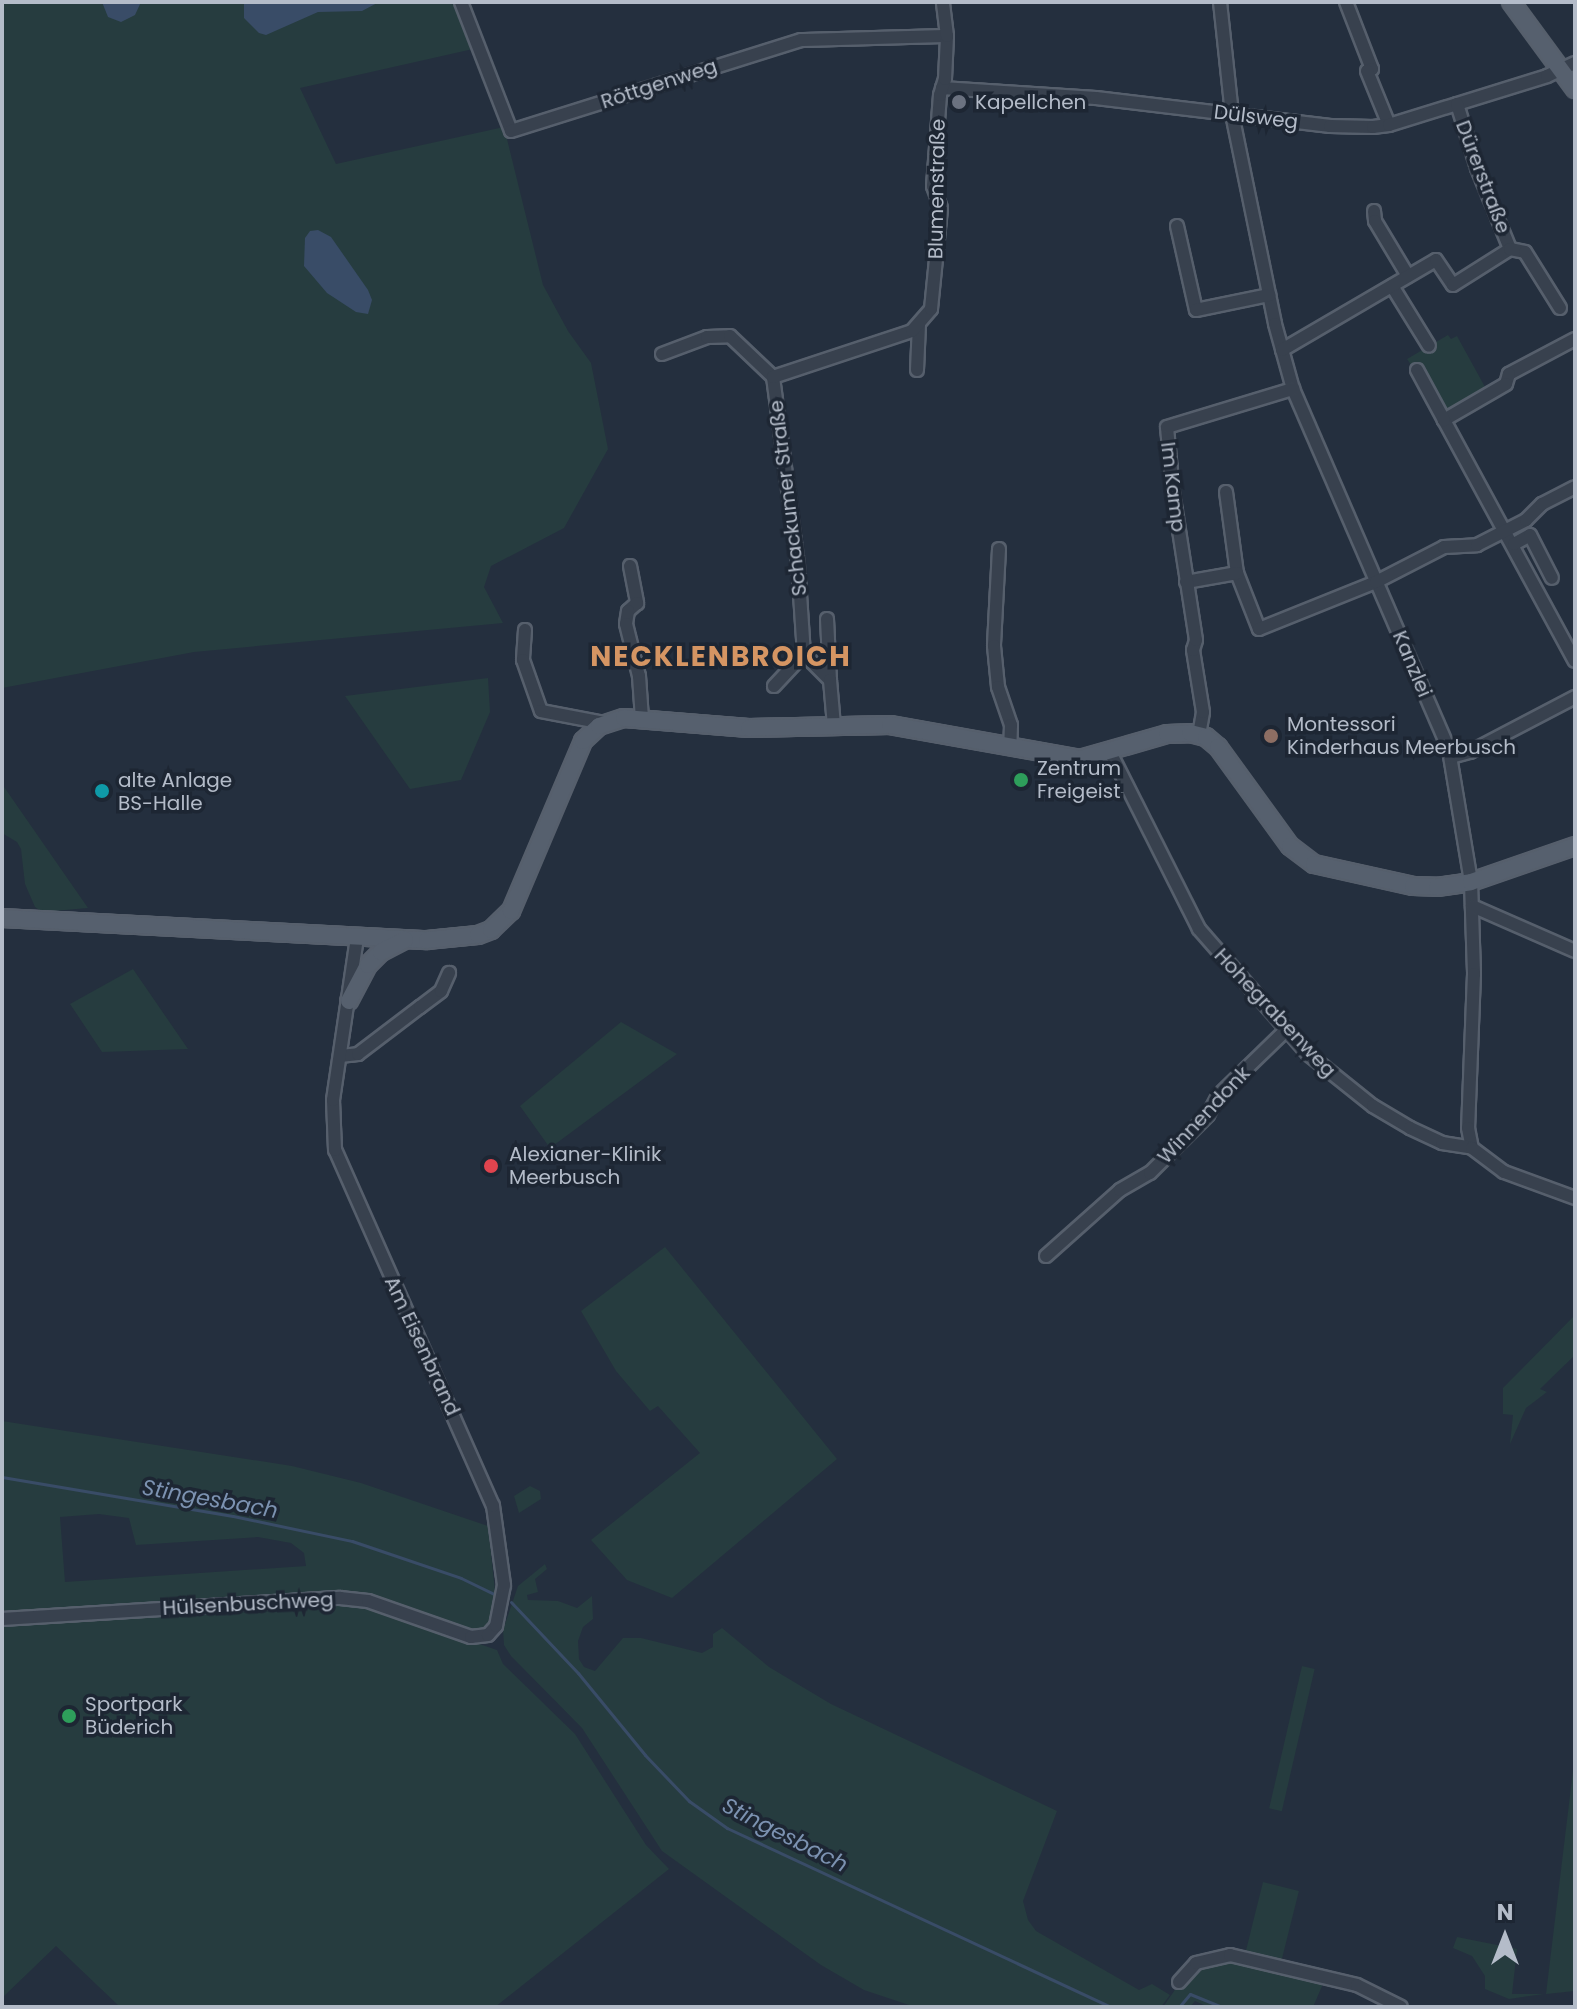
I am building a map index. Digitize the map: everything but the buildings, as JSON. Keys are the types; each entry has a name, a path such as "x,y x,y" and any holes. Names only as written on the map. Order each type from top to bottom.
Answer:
{"main road":[{"path":"1511,2 1568,67 1575,89"},
{"path":"2,918 357,937 467,939 491,930 505,918 580,746 588,735 604,723 619,719 762,728 900,726 1080,759 1167,734 1199,735 1218,747 1290,846 1307,862 1413,886 1471,882 1575,846"},
{"path":"349,1001 368,965 381,952 406,939"}],"street":[{"name":"Röttgenweg","path":"461,2 511,131 801,40 947,36"},
{"name":"Blumenstraße","path":"917,370 919,325 931,309 934,295 941,208 933,186 947,36 943,2"},
{"name":"Kanzlei","path":"1220,2 1232,114 1269,295 1293,389 1451,757 1471,882 1473,1033 1468,1128 1472,1148"},
{"path":"1346,2 1372,69 1367,71 1389,125"},
{"name":"Dülsweg","path":"942,88 1096,98 1330,126 1389,125 1568,67"},
{"name":"Dürerstraße","path":"1457,104 1477,168 1510,249"},
{"path":"1374,211 1375,221 1408,276"},
{"path":"1177,226 1196,310 1269,295"},
{"name":"Dürerstraße","path":"1282,350 1436,260 1453,285 1510,249 1525,252 1560,308"},
{"path":"1392,286 1429,346"},
{"path":"773,377 912,331 919,325"},
{"name":"Schackumer Straße","path":"662,354 707,337 730,336 739,340 773,377 798,564 804,654"},
{"path":"1444,420 1506,384 1509,374 1575,339"},
{"path":"1417,370 1570,639 1575,661"},
{"name":"Im Kamp","path":"1199,735 1203,712 1193,650 1196,640 1167,427 1293,389"},
{"path":"1226,492 1237,573 1259,629 1376,582 1444,547 1477,545 1526,520 1542,504 1575,487"},
{"path":"1514,544 1530,535 1552,578"},
{"path":"999,549 994,646 998,687 1011,725 1010,748"},
{"path":"630,566 637,603 628,611 626,624 639,676 642,719"},
{"path":"1186,582 1237,573"},
{"name":"Schackumer Straße","path":"827,619 834,726"},
{"path":"525,630 525,669 541,711 604,723"},
{"path":"774,686 804,654 830,680"},
{"path":"1451,757 1470,752 1574,700"},
{"name":"Hohegrabenweg","path":"1110,752 1199,929 1286,1030 1337,1079 1373,1106 1442,1143 1472,1148 1504,1172 1575,1198"},
{"path":"1472,906 1575,951"},
{"name":"Am Eisenbrand","path":"357,937 332,1117 337,1160 462,1432 496,1516 504,1585 496,1626 488,1635"},
{"path":"340,1056 358,1054 441,991 449,973"},
{"name":"Winnendonk","path":"1046,1256 1120,1190 1150,1173 1208,1115 1218,1096 1286,1030"},
{"name":"Hülsenbuschweg","path":"2,1619 340,1598 368,1601 471,1637 488,1635"},
{"path":"1179,1982 1196,1963 1230,1955 1357,1985 1401,2007"}],"green space":[{"path":"2,2 456,2 473,49 300,88 336,164 504,127 543,285 568,331 591,363 608,449 564,528 491,566 484,587 503,623 194,652 2,688"},
{"path":"1448,335 1451,339 1457,336 1485,387 1477,392 1479,396 1446,417 1407,359"},
{"path":"488,678 490,712 461,780 410,789 345,696"},
{"path":"2,784 88,908 42,912 35,907 25,884 21,849 17,842 2,833"},
{"path":"133,969 188,1049 102,1052 70,1004"},
{"path":"621,1022 677,1054 550,1148 520,1106"},
{"path":"665,1247 837,1459 672,1598 627,1580 591,1540 700,1453 658,1406 650,1411 616,1371 581,1311"},
{"path":"1575,1315 1575,1355 1540,1389 1547,1392 1526,1408 1510,1444 1513,1415 1503,1414 1503,1388"},
{"path":"2,1421 292,1466 361,1483 488,1526 495,1591 494,1640 390,1604 328,1602 366,1605 497,1650 503,1664 575,1734 646,1845 669,1869 495,2007 120,2007 56,1946 2,1998","holes":["99,1514 129,1518 136,1545 258,1537 291,1543 304,1553 306,1566 65,1582 60,1517"]},
{"path":"530,1486 540,1491 541,1499 519,1513 514,1496"},
{"path":"545,1564 547,1569 535,1579 538,1592 527,1595 528,1600 558,1601 577,1608 592,1596 593,1619 583,1627 578,1641 579,1659 584,1667 595,1671 623,1638 641,1638 702,1653 713,1647 713,1634 722,1628 769,1667 831,1704 1057,1811 1023,1901 1028,1920 1036,1931 1139,1990 1152,1984 1170,1995 1161,2007 915,2007 864,1990 821,1965 662,1851 582,1728 511,1656 504,1645 503,1630 518,1586"},
{"path":"1302,1666 1315,1669 1282,1811 1269,1808"},
{"path":"1575,1754 1575,1991 1546,1994"},
{"path":"1263,1882 1299,1891 1281,1965 1245,1956"},
{"path":"1457,1937 1517,1949 1512,1994 1544,1994 1509,1999 1485,1989 1485,1976 1472,1956 1453,1948"},
{"path":"1220,1956 1326,1977 1313,2007 1208,2007 1195,2001 1190,2007 1163,2007 1188,1971"}],"water":[{"path":"102,2 141,2 135,15 121,22 108,17"},
{"path":"244,2 379,2 362,11 318,12 266,35 259,33 244,18"},
{"path":"318,230 331,237 368,290 372,300 368,314 356,312 327,293 304,266 305,238 310,231"}],"waterway":[{"name":"Stingesbach","path":"2,1477 233,1516 352,1541 461,1578 498,1596"},
{"name":"Stingesbach","path":"511,1602 578,1673 645,1755 689,1801 727,1828 1111,2007"},
{"name":"Stingesbach","path":"1179,2007 1190,1994 1222,2007"}],"place":[{"name":"Kapellchen","path":"959,102"},
{"name":"Montessori Kinderhaus Meerbusch","path":"1271,736"},
{"name":"Zentrum Freigeist","path":"1021,780"},
{"name":"alte Anlage BS-Halle","path":"102,791"},
{"name":"Alexianer-Klinik Meerbusch","path":"491,1166"},
{"name":"Sportpark Büderich","path":"69,1716"}],"district":[{"name":"NECKLENBROICH","path":"721,657"}]}
